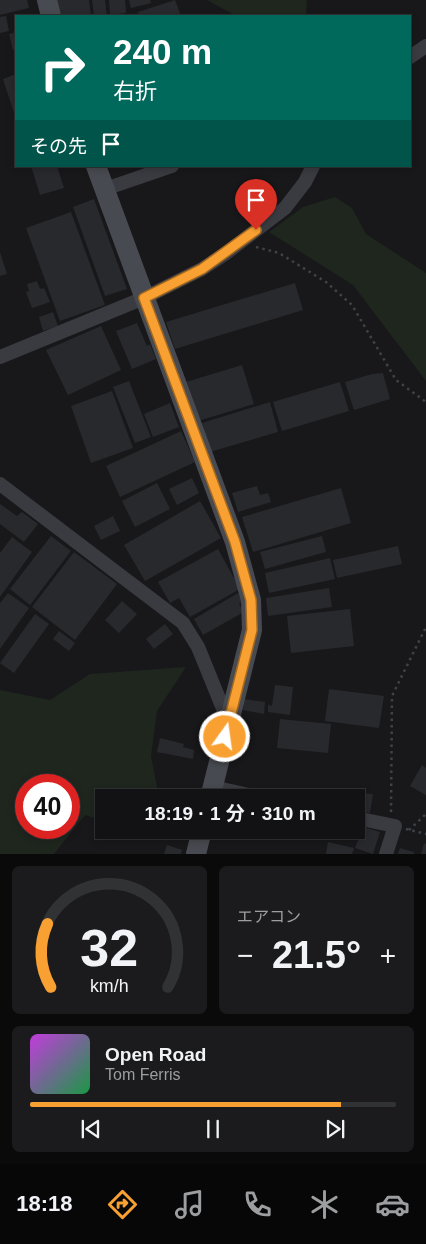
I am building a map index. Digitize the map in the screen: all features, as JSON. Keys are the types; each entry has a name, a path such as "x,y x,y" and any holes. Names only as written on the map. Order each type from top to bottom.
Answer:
{"street":[{"path":"47,0 51,15"},
{"path":"411,56 426,46"},
{"path":"96,167 235,542 251,600 252,630 213,789"},
{"path":"105,189 169,167"},
{"path":"0,357 144,298 202,269 285,208 305,182 312,167"},
{"path":"0,484 183,623 198,647 229,721"},
{"path":"365,820 393,826 386,854"},
{"path":"196,854 200,839"}],"path":[{"path":"240,242 279,253 326,282 352,305 396,380 426,402"},
{"path":"426,627 392,696 393,826 426,834"},
{"path":"409,830 426,814"}],"shaded area":[{"path":"207,0 307,0 306,15 234,15"},
{"path":"335,197 352,208 366,234 426,273 426,381 353,285 269,232 303,207"},
{"path":"186,667 157,711 151,756 157,789 95,789 95,818 85,815 80,821 80,774 15,774 15,839 66,839 54,854 0,854 0,690 50,700 90,674"}],"building":[{"path":"0,0 27,0 29,8 0,15"},
{"path":"57,0 89,0 91,15 60,15"},
{"path":"92,0 105,0 107,15 94,15"},
{"path":"109,0 125,0 126,13 110,15"},
{"path":"129,0 150,0 151,3 131,8"},
{"path":"175,0 181,15 139,15 138,12"},
{"path":"6,16 9,31 0,33 0,17"},
{"path":"15,32 15,50 13,50 9,34"},
{"path":"15,74 15,116 3,79"},
{"path":"31,167 57,167 64,188 40,195"},
{"path":"94,199 127,289 105,296 73,207"},
{"path":"71,212 105,305 60,321 26,228"},
{"path":"0,252 7,274 0,276"},
{"path":"37,281 40,289 44,288 50,302 32,308 26,292 29,291 27,284"},
{"path":"295,283 303,310 175,349 166,322"},
{"path":"53,312 58,326 43,331 39,317"},
{"path":"137,323 147,346 150,344 156,359 132,369 116,331"},
{"path":"101,326 121,370 68,395 46,350"},
{"path":"242,365 254,404 198,421 186,382"},
{"path":"383,373 390,399 354,410 345,382 372,374"},
{"path":"129,381 151,437 135,443 113,387"},
{"path":"340,382 349,411 282,431 273,402"},
{"path":"112,391 133,448 91,463 71,406"},
{"path":"270,402 278,432 210,452 202,423"},
{"path":"170,403 179,427 153,437 144,414"},
{"path":"181,431 195,462 120,497 106,466"},
{"path":"192,478 199,493 177,505 169,489"},
{"path":"157,483 170,509 135,527 122,501"},
{"path":"257,486 260,495 268,493 271,502 238,512 232,493"},
{"path":"341,488 351,523 253,552 242,517"},
{"path":"200,501 221,538 145,581 124,545"},
{"path":"0,504 17,516 22,512 38,524 24,542 0,524"},
{"path":"113,516 120,531 101,540 94,526"},
{"path":"51,536 71,551 30,605 10,589"},
{"path":"322,536 326,552 265,569 260,552"},
{"path":"12,537 32,552 0,597 0,553"},
{"path":"398,546 402,564 337,578 333,560"},
{"path":"218,549 240,589 190,617 179,598 170,603 158,582"},
{"path":"74,552 117,584 75,640 32,607"},
{"path":"330,558 335,579 269,593 265,573"},
{"path":"329,588 332,607 268,616 266,598"},
{"path":"8,593 29,608 0,649 0,603"},
{"path":"238,593 243,602 239,604 244,612 203,635 194,619"},
{"path":"122,601 137,614 119,633 105,620"},
{"path":"350,609 354,646 291,653 287,616"},
{"path":"35,614 49,624 14,673 0,663"},
{"path":"165,624 173,634 154,649 146,639"},
{"path":"59,631 75,643 69,651 53,639"},
{"path":"275,685 293,687 290,715 268,712 268,705 272,706"},
{"path":"329,689 384,696 379,728 325,721"},
{"path":"244,699 265,702 264,714 243,710"},
{"path":"280,719 331,724 328,753 277,748"},
{"path":"160,738 184,744 183,747 194,750 193,759 157,752"},
{"path":"422,765 426,768 426,795 410,786"},
{"path":"365,793 373,794 370,813 365,812"},
{"path":"365,828 380,832 373,854 355,848 358,839 365,839"},
{"path":"328,842 354,848 352,854 326,854"},
{"path":"424,843 426,844 426,854 421,854"},
{"path":"167,845 182,850 181,854 164,854"},
{"path":"400,848 414,852 414,854 398,854"}],"route":[{"path":"225,737 252,630 251,600 235,542 144,298 191,276 226,254 256,230"}]}
